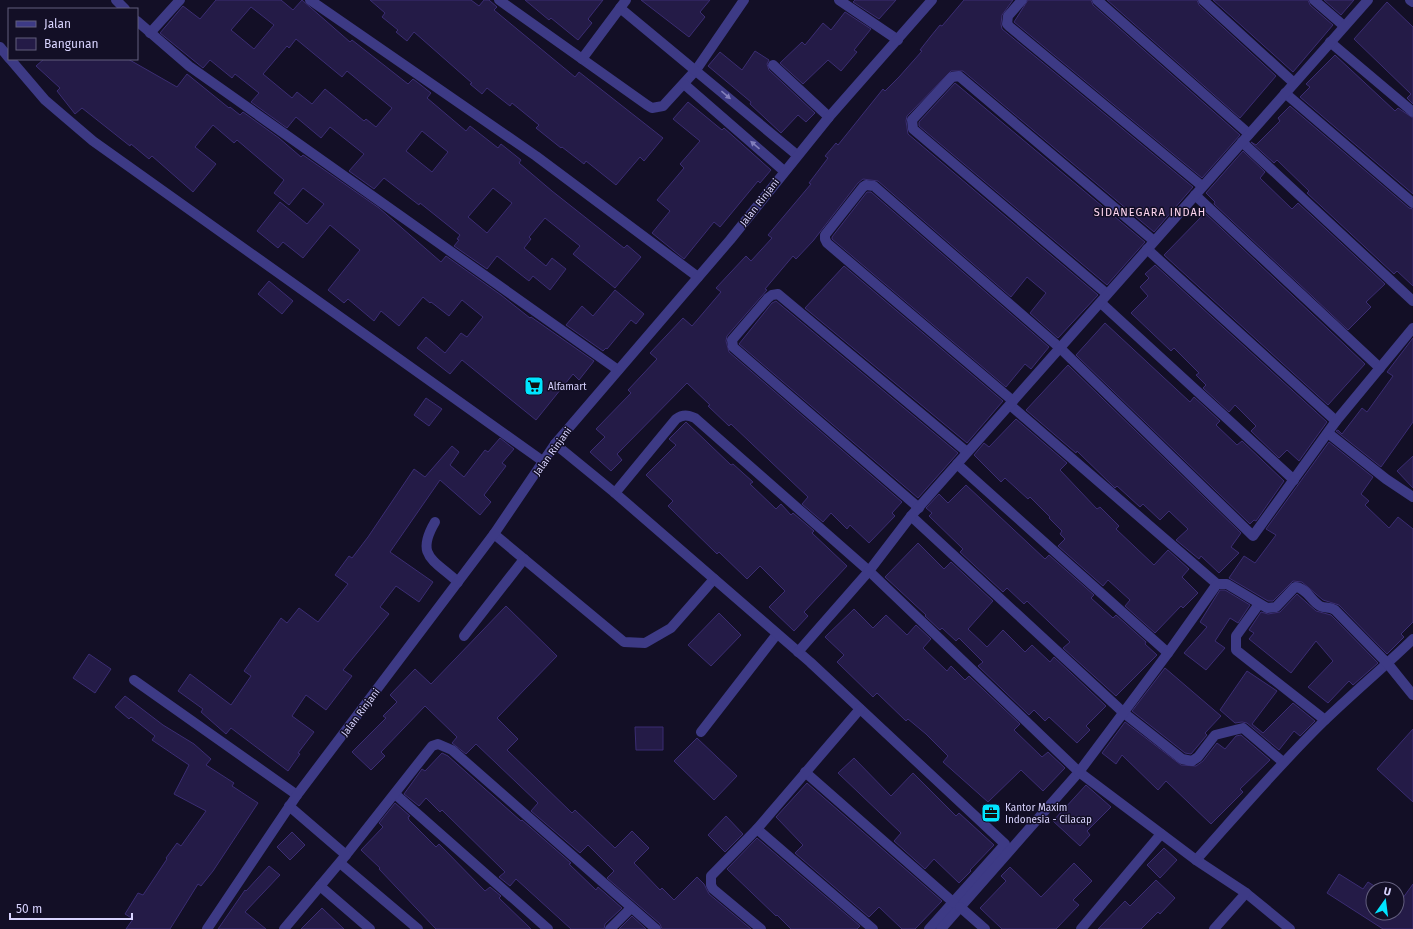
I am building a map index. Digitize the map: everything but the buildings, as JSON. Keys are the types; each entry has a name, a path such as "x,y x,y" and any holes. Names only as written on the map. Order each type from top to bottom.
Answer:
{"street":[{"path":"116,0 124,8"},
{"path":"150,33 180,0"},
{"path":"310,0 536,156 698,277"},
{"path":"499,0 513,4 582,59 652,108 663,106 696,70 743,0"},
{"path":"839,0 898,40"},
{"name":"Jalan Rinjani","path":"207,929 289,806 494,534 555,444 698,277 829,117 932,0"},
{"path":"1022,0 1008,16 1007,24 1202,186"},
{"path":"1097,0 1249,134"},
{"path":"1203,0 1294,83"},
{"path":"1314,0 1344,26"},
{"path":"798,652 869,571 911,516 1368,0"},
{"path":"582,59 623,4 696,70 797,155"},
{"path":"138,22 189,66 618,370"},
{"path":"1330,42 1413,112"},
{"path":"0,47 8,56"},
{"path":"12,60 45,100 93,142 544,462"},
{"path":"773,65 829,117"},
{"path":"1107,294 913,129 912,120 952,77 959,76 1151,245 1336,421"},
{"path":"684,84 784,171"},
{"path":"1285,92 1413,203"},
{"path":"1242,142 1413,301"},
{"path":"1411,334 1380,368 1336,421 1253,536 1060,348 874,186 866,185 860,189 825,235 824,239 1217,584 1227,584 1268,608 1274,608 1294,588 1299,587 1319,606 1332,608 1335,610 1388,664 1413,695"},
{"path":"1195,195 1380,368"},
{"path":"919,508 731,345 732,340 768,298 772,295 778,294 967,452"},
{"path":"1101,303 1294,480"},
{"path":"615,493 676,419 680,416 687,415 695,418 869,571 1079,772 1196,860 1246,893 1290,929"},
{"path":"1328,433 1386,480 1413,497"},
{"path":"555,444 615,493 798,652 1005,844 957,905 941,929"},
{"path":"957,464 1168,653"},
{"path":"911,516 1124,713 1186,761 1198,757 1215,735 1243,728 1283,762"},
{"path":"435,522 427,535 425,544 427,554 458,582"},
{"path":"494,534 624,642 645,643 671,628 714,579"},
{"path":"464,636 524,559"},
{"path":"929,929 957,905 1079,772 1124,713 1217,584"},
{"path":"1259,604 1236,636 1236,650 1325,720"},
{"path":"701,732 777,634"},
{"path":"1196,860 1283,762 1325,720 1388,664 1413,639"},
{"path":"134,680 297,795"},
{"path":"761,929 714,889 710,880 713,873 757,828 860,709"},
{"path":"284,929 343,859 432,746 438,744 452,750 656,929"},
{"path":"806,772 985,929"},
{"path":"395,794 548,929"},
{"path":"289,806 418,929"},
{"path":"757,828 873,929"},
{"path":"1081,929 1162,834"},
{"path":"320,886 370,929"},
{"path":"1214,929 1246,893"},
{"path":"610,929 631,908"}],"place":[{"name":"Alfamart","path":"534,386"},
{"name":"Kantor Maxim Indonesia - Cilacap","path":"991,813"}],"district":[{"name":"SIDANEGARA INDAH","path":"1150,212"}]}
